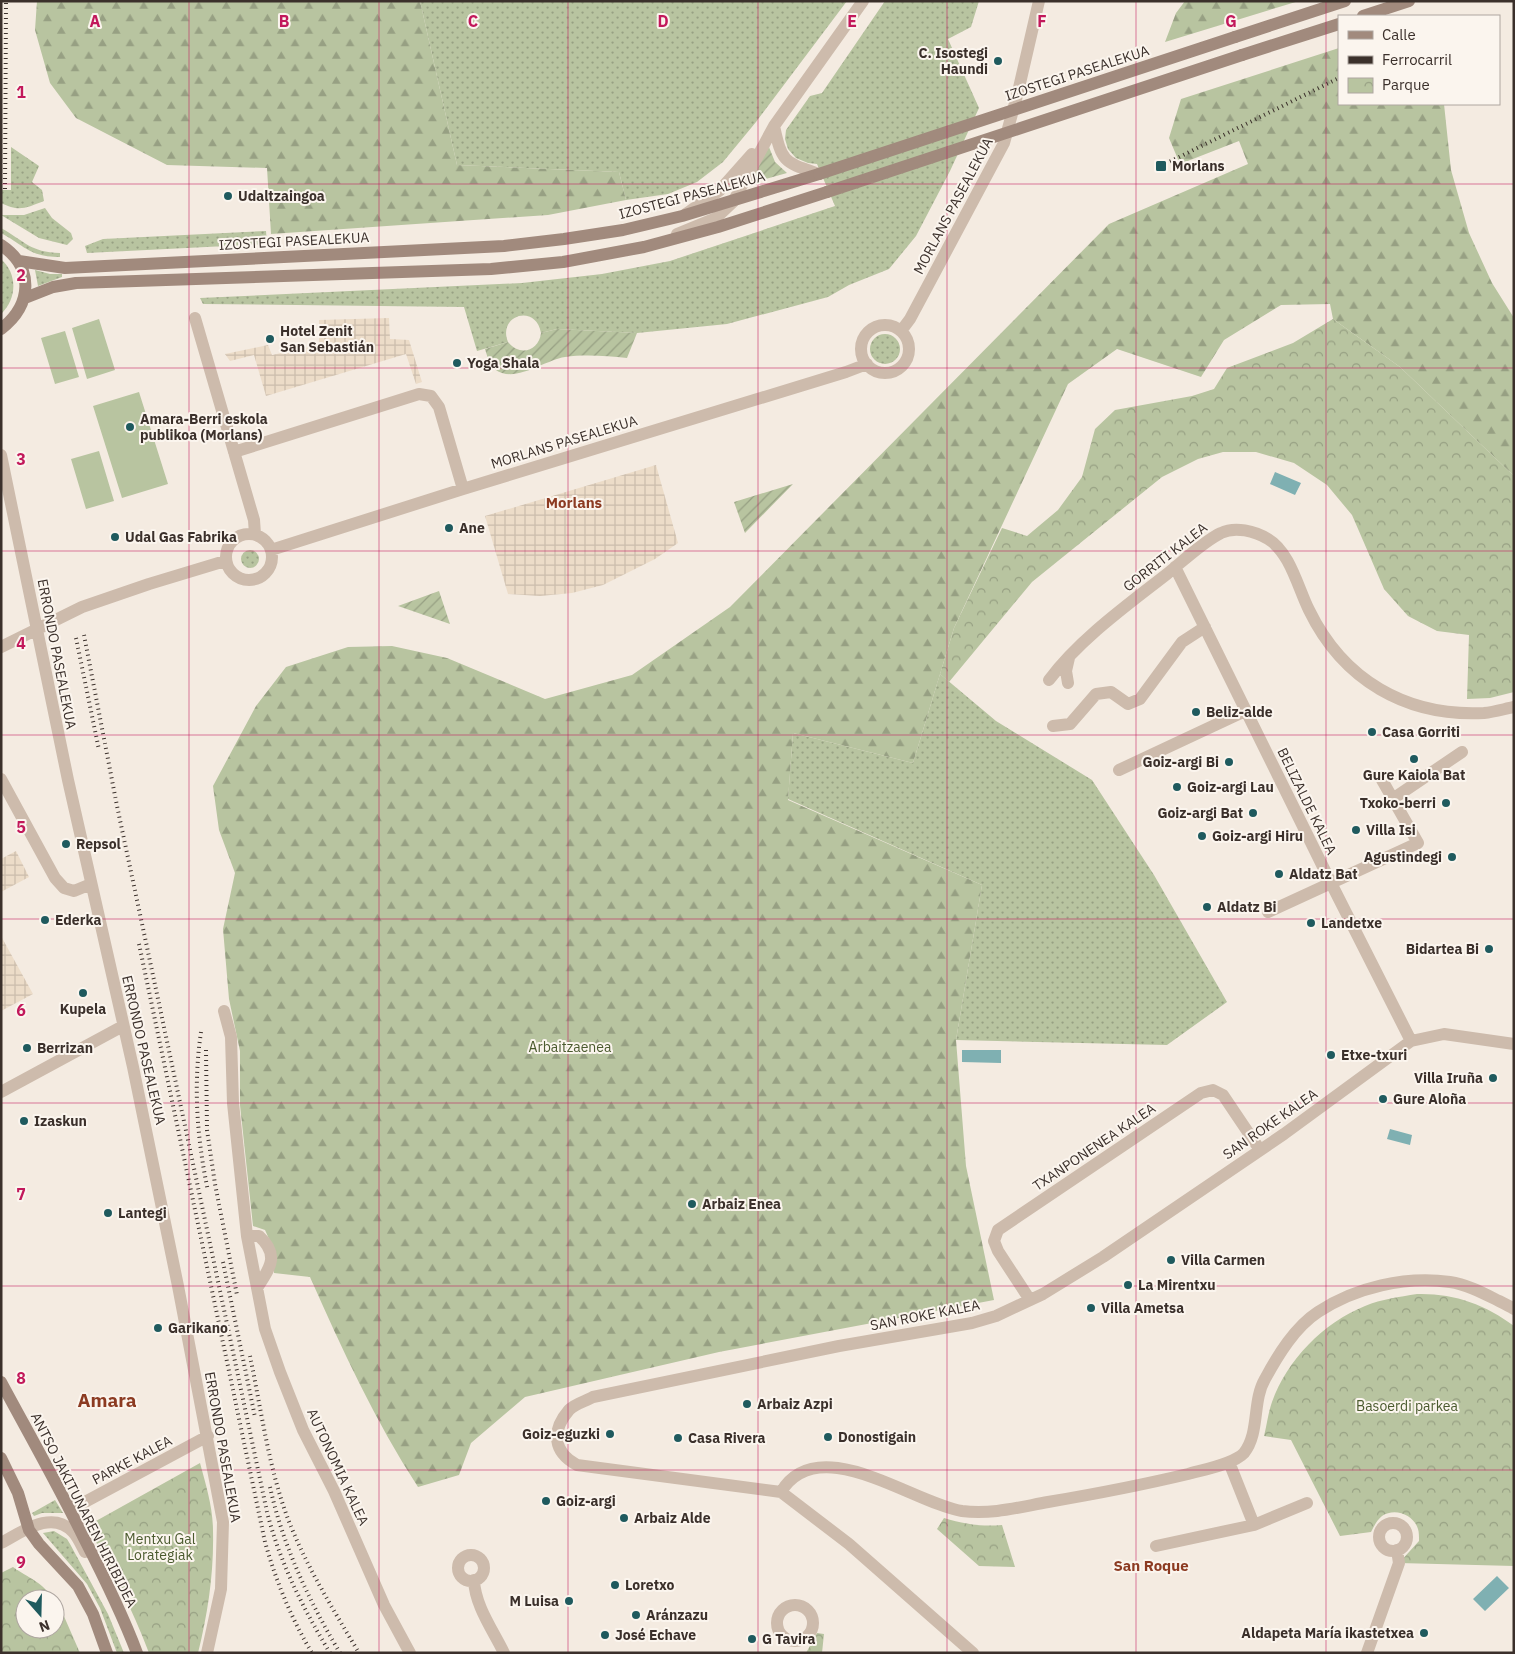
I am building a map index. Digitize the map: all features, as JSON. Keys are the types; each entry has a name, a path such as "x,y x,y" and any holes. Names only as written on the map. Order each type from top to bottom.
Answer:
{"main road":[{"name":"IZOSTEGI PASEALEKUA","path":"19,261 65,268 504,246 623,230 733,202 1345,1"},
{"path":"1365,15 1409,1"},
{"path":"24,298 53,287 76,283 491,269 563,262 644,247 718,228 1338,24"},
{"path":"1,245 19,261 26,285 20,310 12,321 1,329"},
{"name":"ANTSO JAKITUNAREN HIRIBIDEA","path":"1,1382 70,1508 116,1601 137,1653"},
{"path":"1,1458 18,1493 28,1529 39,1544 78,1586 93,1614 107,1653"}],"street":[{"path":"682,216 720,190 742,167 774,126 863,1"},
{"name":"MORLANS PASEALEKUA","path":"901,331 910,319 999,155 1018,92 1039,1"},
{"path":"774,126 780,152 792,165 819,174"},
{"path":"644,247 716,218 733,202 774,126"},
{"path":"195,318 254,520 255,534"},
{"path":"887,325 901,331 908,340 909,348 904,363 892,372 883,372 871,368 867,364 861,350 866,334 872,328 887,325"},
{"name":"MORLANS PASEALEKUA","path":"271,550 463,488 867,364"},
{"path":"234,452 419,394 431,396 438,407 463,488"},
{"name":"ERRONDO PASEALEKUA","path":"1,455 68,780 123,1026 176,1277 224,1522 221,1589 207,1653"},
{"name":"GORRITI KALEA","path":"1049,680 1094,632 1175,567 1222,532 1245,529 1268,539 1282,552 1322,634 1343,660 1367,682 1406,702 1447,712 1485,713 1514,706"},
{"path":"255,534 267,542 271,550 271,565 262,577 255,580 241,580 236,577 225,561 228,546 240,536 255,534"},
{"path":"1,648 82,607 225,561"},
{"name":"BELIZALDE KALEA","path":"1175,567 1245,711 1411,1041"},
{"path":"1054,726 1070,724 1096,694 1111,692 1128,704 1140,699 1182,642 1205,627"},
{"path":"1068,683 1066,671 1069,658"},
{"path":"1119,770 1245,711"},
{"path":"1394,798 1462,752"},
{"path":"1,779 55,878 64,888 74,891 91,884"},
{"path":"1268,912 1418,843 1382,780"},
{"name":"AUTONOMIA KALEA","path":"224,1011 231,1037 233,1103 247,1236 265,1329 303,1430 334,1491 384,1605 410,1653"},
{"path":"1,1092 123,1026"},
{"name":"SAN ROKE KALEA","path":"973,1653 850,1544 781,1492 578,1465 568,1460 559,1447 556,1437 557,1428 570,1409 593,1397 839,1346 972,1323 996,1316 1030,1300 1103,1257 1284,1134 1411,1041 1444,1034 1514,1044"},
{"name":"TXANPONENEA KALEA","path":"1030,1300 998,1251 994,1241 998,1230 1200,1093 1213,1090 1223,1095 1260,1150"},
{"path":"247,1236 259,1236 269,1245 272,1256 268,1271 256,1288"},
{"path":"781,1492 786,1483 799,1473 818,1467 843,1468 962,1511 995,1512 1189,1474 1229,1462 1242,1456 1248,1446 1256,1405 1263,1382 1280,1353 1296,1333 1317,1313 1342,1299 1372,1287 1412,1281 1452,1282 1482,1292 1514,1309"},
{"name":"PARKE KALEA","path":"70,1508 83,1503 208,1436"},
{"path":"1229,1462 1254,1525"},
{"path":"1156,1546 1254,1525 1307,1503"},
{"path":"1,1543 44,1522 52,1522 67,1527 77,1538 91,1563 101,1571"},
{"path":"1367,1653 1399,1563 1397,1550"},
{"path":"474,1580 477,1600 504,1653"}],"green space":[{"path":"37,1 420,1 457,165 619,172 626,200 548,215 271,234 267,168 167,165 76,118 50,83 35,30"},
{"path":"420,1 847,1 756,122 723,162 697,182 668,194 626,200 619,172 457,165"},
{"path":"885,1 979,1 971,27 948,39 979,108 950,171 916,236 889,269 849,285 828,297 727,324 637,333 557,329 541,333 538,324 532,318 518,316 512,319 508,325 506,333 508,342 477,351 464,307 203,304 200,298 522,283 602,274 670,261 835,206 817,164 808,163 796,158 788,149 785,139 786,130 810,96 822,93"},
{"path":"1185,1 1299,1 1165,42 1176,13"},
{"name":"Arbaitzaenea","path":"1338,48 1338,105 1444,105 1451,170 1469,233 1492,283 1514,318 1514,476 1400,367 1333,319 1330,304 1281,305 1224,340 1201,377 1117,349 1068,384 954,628 913,763 793,733 788,800 982,885 956,1040 966,1166 994,1300 719,1352 525,1397 471,1443 459,1475 418,1487 373,1411 310,1277 274,1273 274,1250 265,1230 253,1226 240,1105 240,1051 229,999 223,929 235,873 219,830 213,786 256,706 286,667 348,647 392,646 447,658 545,699 632,675 730,607 1109,224 1248,164 1239,141 1180,164 1169,138 1181,99"},
{"path":"11,147 39,166 32,182 42,190 44,201 22,208 7,206 1,203 1,190 11,190"},
{"path":"769,147 775,162 787,173 748,184"},
{"path":"45,208 52,218 71,233 73,239 67,245 39,238 1,215 24,215"},
{"path":"1,228 42,251 60,253 60,257 50,257 34,253 1,233"},
{"path":"266,231 267,244 87,253 85,246 103,239"},
{"path":"1,259 7,265 13,279 13,294 1,314"},
{"path":"35,270 50,274 62,274 62,277 38,286"},
{"path":"99,319 115,370 87,379 72,328"},
{"path":"1333,319 1400,367 1514,476 1514,692 1490,698 1467,699 1469,635 1437,631 1408,616 1384,589 1352,515 1327,485 1294,463 1256,452 1223,452 1198,459 1162,477 1032,582 949,682 940,674 954,628 1002,528 1027,536 1058,510 1082,477 1095,429 1115,410 1192,396 1214,389 1227,368 1293,343"},
{"path":"557,329 637,333 627,358 588,355 565,357 525,371 509,374 498,372 489,360 485,349 508,342 518,349 528,350 537,344 541,333"},
{"path":"65,331 79,377 55,384 41,338"},
{"path":"885,334 895,339 900,349 895,359 885,364 875,359 870,349 875,339"},
{"path":"139,392 168,484 122,498 93,406"},
{"path":"99,451 114,501 86,509 71,459"},
{"path":"793,484 745,533 734,502"},
{"path":"250,550 256,553 259,559 256,565 250,568 244,565 241,559 244,553"},
{"path":"439,591 450,624 398,606"},
{"path":"940,674 996,721 1092,780 1154,875 1227,1002 1167,1045 956,1040 982,885 788,799 793,733 913,763"},
{"name":"Basoerdi parkea","path":"1417,1294 1443,1295 1468,1301 1492,1312 1514,1326 1514,1566 1399,1563 1419,1541 1419,1538 1418,1529 1413,1520 1398,1512 1387,1513 1382,1516 1371,1532 1340,1536 1291,1440 1264,1436 1271,1406 1279,1387 1287,1372 1308,1345 1335,1322 1350,1313 1384,1300"},
{"name":"Mentxu Gal Lorategiak","path":"200,1463 213,1522 213,1546 210,1592 198,1653 149,1653 121,1588 87,1526"},
{"path":"55,1500 63,1513 42,1513 34,1516 32,1513"},
{"path":"944,1518 987,1526 1002,1525 1015,1567 979,1566 937,1529"},
{"path":"54,1531 67,1539 70,1544 108,1614 124,1653 117,1653 100,1608 87,1584 43,1533"},
{"path":"13,1567 46,1589 15,1589 15,1639 65,1639 65,1619 80,1653 1,1653 1,1573"},
{"path":"817,1633 824,1634 822,1653 806,1653"}],"shaded area":[{"path":"389,318 390,339 409,340 422,382 416,384 406,354 266,396 254,355 230,361 225,354 268,345 272,355 319,345 319,320"},
{"path":"656,465 678,543 655,559 603,585 572,593 540,596 508,594 485,516"},
{"path":"16,851 29,877 1,892 1,859"},
{"path":"1,936 33,994 1,1011"}],"water":[{"path":"1275,472 1301,483 1295,495 1270,484"},
{"path":"962,1050 1001,1050 1001,1063 962,1062"},
{"path":"1390,1129 1412,1135 1410,1145 1387,1139"},
{"path":"1497,1576 1509,1588 1485,1611 1473,1599"}],"railway":[{"path":"5,189 6,1"},
{"path":"1161,166 1338,78"},
{"path":"84,635 117,806 267,1512 272,1531 293,1585 330,1653"},
{"path":"76,638 99,750"},
{"path":"139,944 265,1542 285,1599 312,1653"},
{"path":"201,1032 197,1072 197,1112 201,1152 208,1191"},
{"path":"206,1050 207,1130 215,1184 237,1295"},
{"path":"223,1262 255,1417"},
{"path":"250,1356 266,1439 281,1500 295,1536 312,1570 359,1653"},
{"path":"270,1487 282,1531 298,1573 340,1653"}],"place":[{"name":"C. Isostegi Haundi","path":"998,61"},
{"name":"Morlans","path":"1161,166"},
{"name":"Udaltzaingoa","path":"228,196"},
{"name":"Hotel Zenit San Sebastián","path":"270,339"},
{"name":"Yoga Shala","path":"457,363"},
{"name":"Amara-Berri eskola publikoa (Morlans)","path":"130,427"},
{"name":"Ane","path":"449,528"},
{"name":"Udal Gas Fabrika","path":"115,537"},
{"name":"Beliz-alde","path":"1196,712"},
{"name":"Casa Gorriti","path":"1372,732"},
{"name":"Gure Kaiola Bat","path":"1414,759"},
{"name":"Goiz-argi Bi","path":"1229,762"},
{"name":"Goiz-argi Lau","path":"1177,787"},
{"name":"Txoko-berri","path":"1446,803"},
{"name":"Goiz-argi Bat","path":"1253,813"},
{"name":"Villa Isi","path":"1356,830"},
{"name":"Goiz-argi Hiru","path":"1202,836"},
{"name":"Repsol","path":"66,844"},
{"name":"Agustindegi","path":"1452,857"},
{"name":"Aldatz Bat","path":"1279,874"},
{"name":"Aldatz Bi","path":"1207,907"},
{"name":"Ederka","path":"45,920"},
{"name":"Landetxe","path":"1311,923"},
{"name":"Bidartea Bi","path":"1489,949"},
{"name":"Kupela","path":"83,993"},
{"name":"Berrizan","path":"27,1048"},
{"name":"Etxe-txuri","path":"1331,1055"},
{"name":"Villa Iruña","path":"1493,1078"},
{"name":"Gure Aloña","path":"1383,1099"},
{"name":"Izaskun","path":"24,1121"},
{"name":"Arbaiz Enea","path":"692,1204"},
{"name":"Lantegi","path":"108,1213"},
{"name":"Villa Carmen","path":"1171,1260"},
{"name":"La Mirentxu","path":"1128,1285"},
{"name":"Villa Ametsa","path":"1091,1308"},
{"name":"Garikano","path":"158,1328"},
{"name":"Arbaiz Azpi","path":"747,1404"},
{"name":"Goiz-eguzki","path":"610,1434"},
{"name":"Donostigain","path":"828,1437"},
{"name":"Casa Rivera","path":"678,1438"},
{"name":"Goiz-argi","path":"546,1501"},
{"name":"Arbaiz Alde","path":"624,1518"},
{"name":"Loretxo","path":"615,1585"},
{"name":"M Luisa","path":"569,1601"},
{"name":"Aránzazu","path":"636,1615"},
{"name":"Aldapeta María ikastetxea","path":"1424,1633"},
{"name":"José Echave","path":"605,1635"},
{"name":"G Tavira","path":"752,1639"}],"district":[{"name":"Morlans","path":"574,502"},
{"name":"Amara","path":"107,1400"},
{"name":"San Roque","path":"1151,1565"}]}
